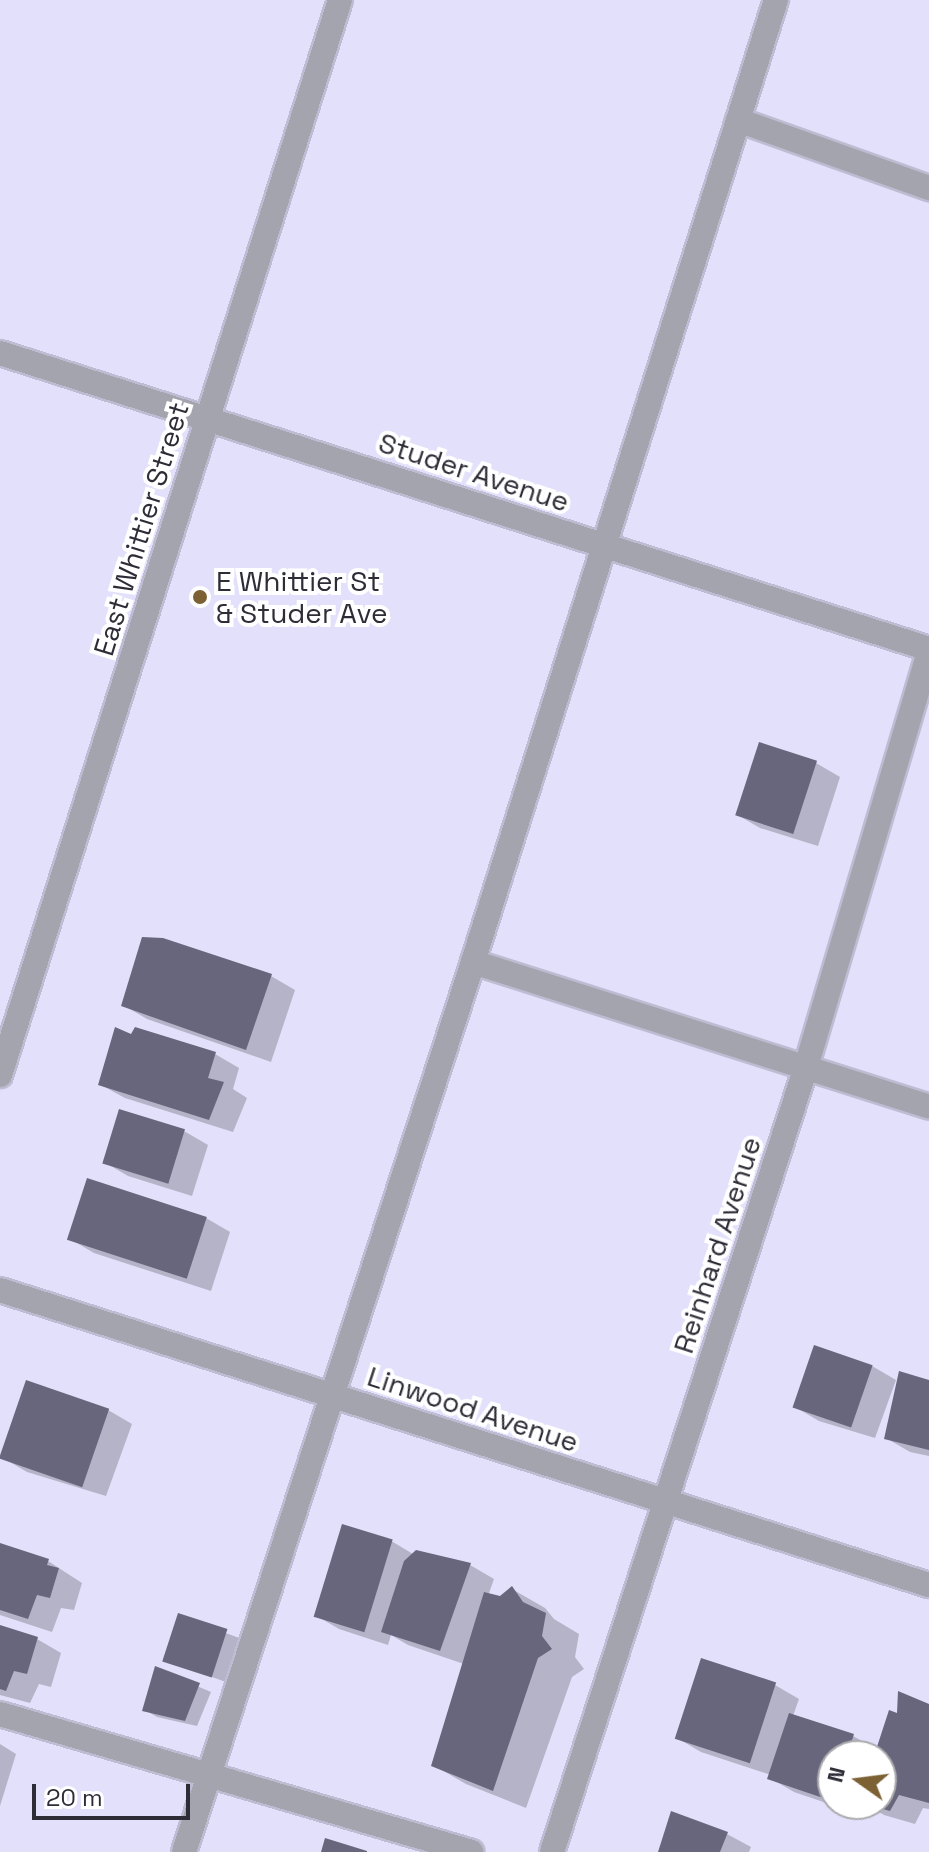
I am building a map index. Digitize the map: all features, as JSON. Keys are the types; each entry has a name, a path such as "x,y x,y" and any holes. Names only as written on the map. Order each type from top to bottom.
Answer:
{"street":[{"name":"East Whittier Street","path":"0,1075 340,0"},
{"path":"184,1852 334,1396 606,546 776,0"},
{"path":"738,120 929,188"},
{"name":"Studer Avenue","path":"0,353 929,650"},
{"name":"Reinhard Avenue","path":"552,1852 806,1067 929,650"},
{"path":"473,962 929,1107"},
{"name":"Linwood Avenue","path":"0,1290 929,1585"},
{"path":"0,1714 471,1852"}],"building":[{"path":"759,742 817,761 793,834 735,815"},
{"path":"142,937 163,938 272,974 246,1050 121,1006"},
{"path":"115,1027 131,1034 135,1027 216,1052 208,1078 224,1082 209,1120 98,1085"},
{"path":"119,1109 185,1129 168,1184 102,1164"},
{"path":"87,1178 207,1217 187,1279 67,1240"},
{"path":"814,1345 873,1365 851,1428 793,1407"},
{"path":"899,1371 929,1380 929,1450 884,1439"},
{"path":"26,1380 109,1409 82,1487 0,1459"},
{"path":"342,1524 393,1539 364,1632 314,1617"},
{"path":"0,1543 49,1559 47,1565 59,1568 50,1598 37,1595 28,1619 0,1610"},
{"path":"416,1550 471,1563 440,1651 381,1632 404,1561"},
{"path":"512,1586 523,1602 546,1613 542,1636 552,1649 538,1658 493,1791 431,1766 484,1592 500,1596"},
{"path":"178,1613 227,1629 212,1678 162,1662"},
{"path":"0,1625 38,1637 27,1674 14,1671 6,1691 0,1689"},
{"path":"701,1658 776,1682 750,1763 675,1739"},
{"path":"155,1666 200,1683 185,1721 142,1711"},
{"path":"898,1691 929,1704 929,1803 899,1795 897,1799 897,1740 879,1740 889,1710 897,1713"},
{"path":"789,1713 854,1734 852,1740 817,1740 817,1796 767,1779"},
{"path":"671,1811 728,1832 720,1852 658,1852"},
{"path":"325,1838 367,1851 367,1852 321,1852"}],"place":[{"name":"E Whittier St & Studer Ave","path":"200,597"}]}
